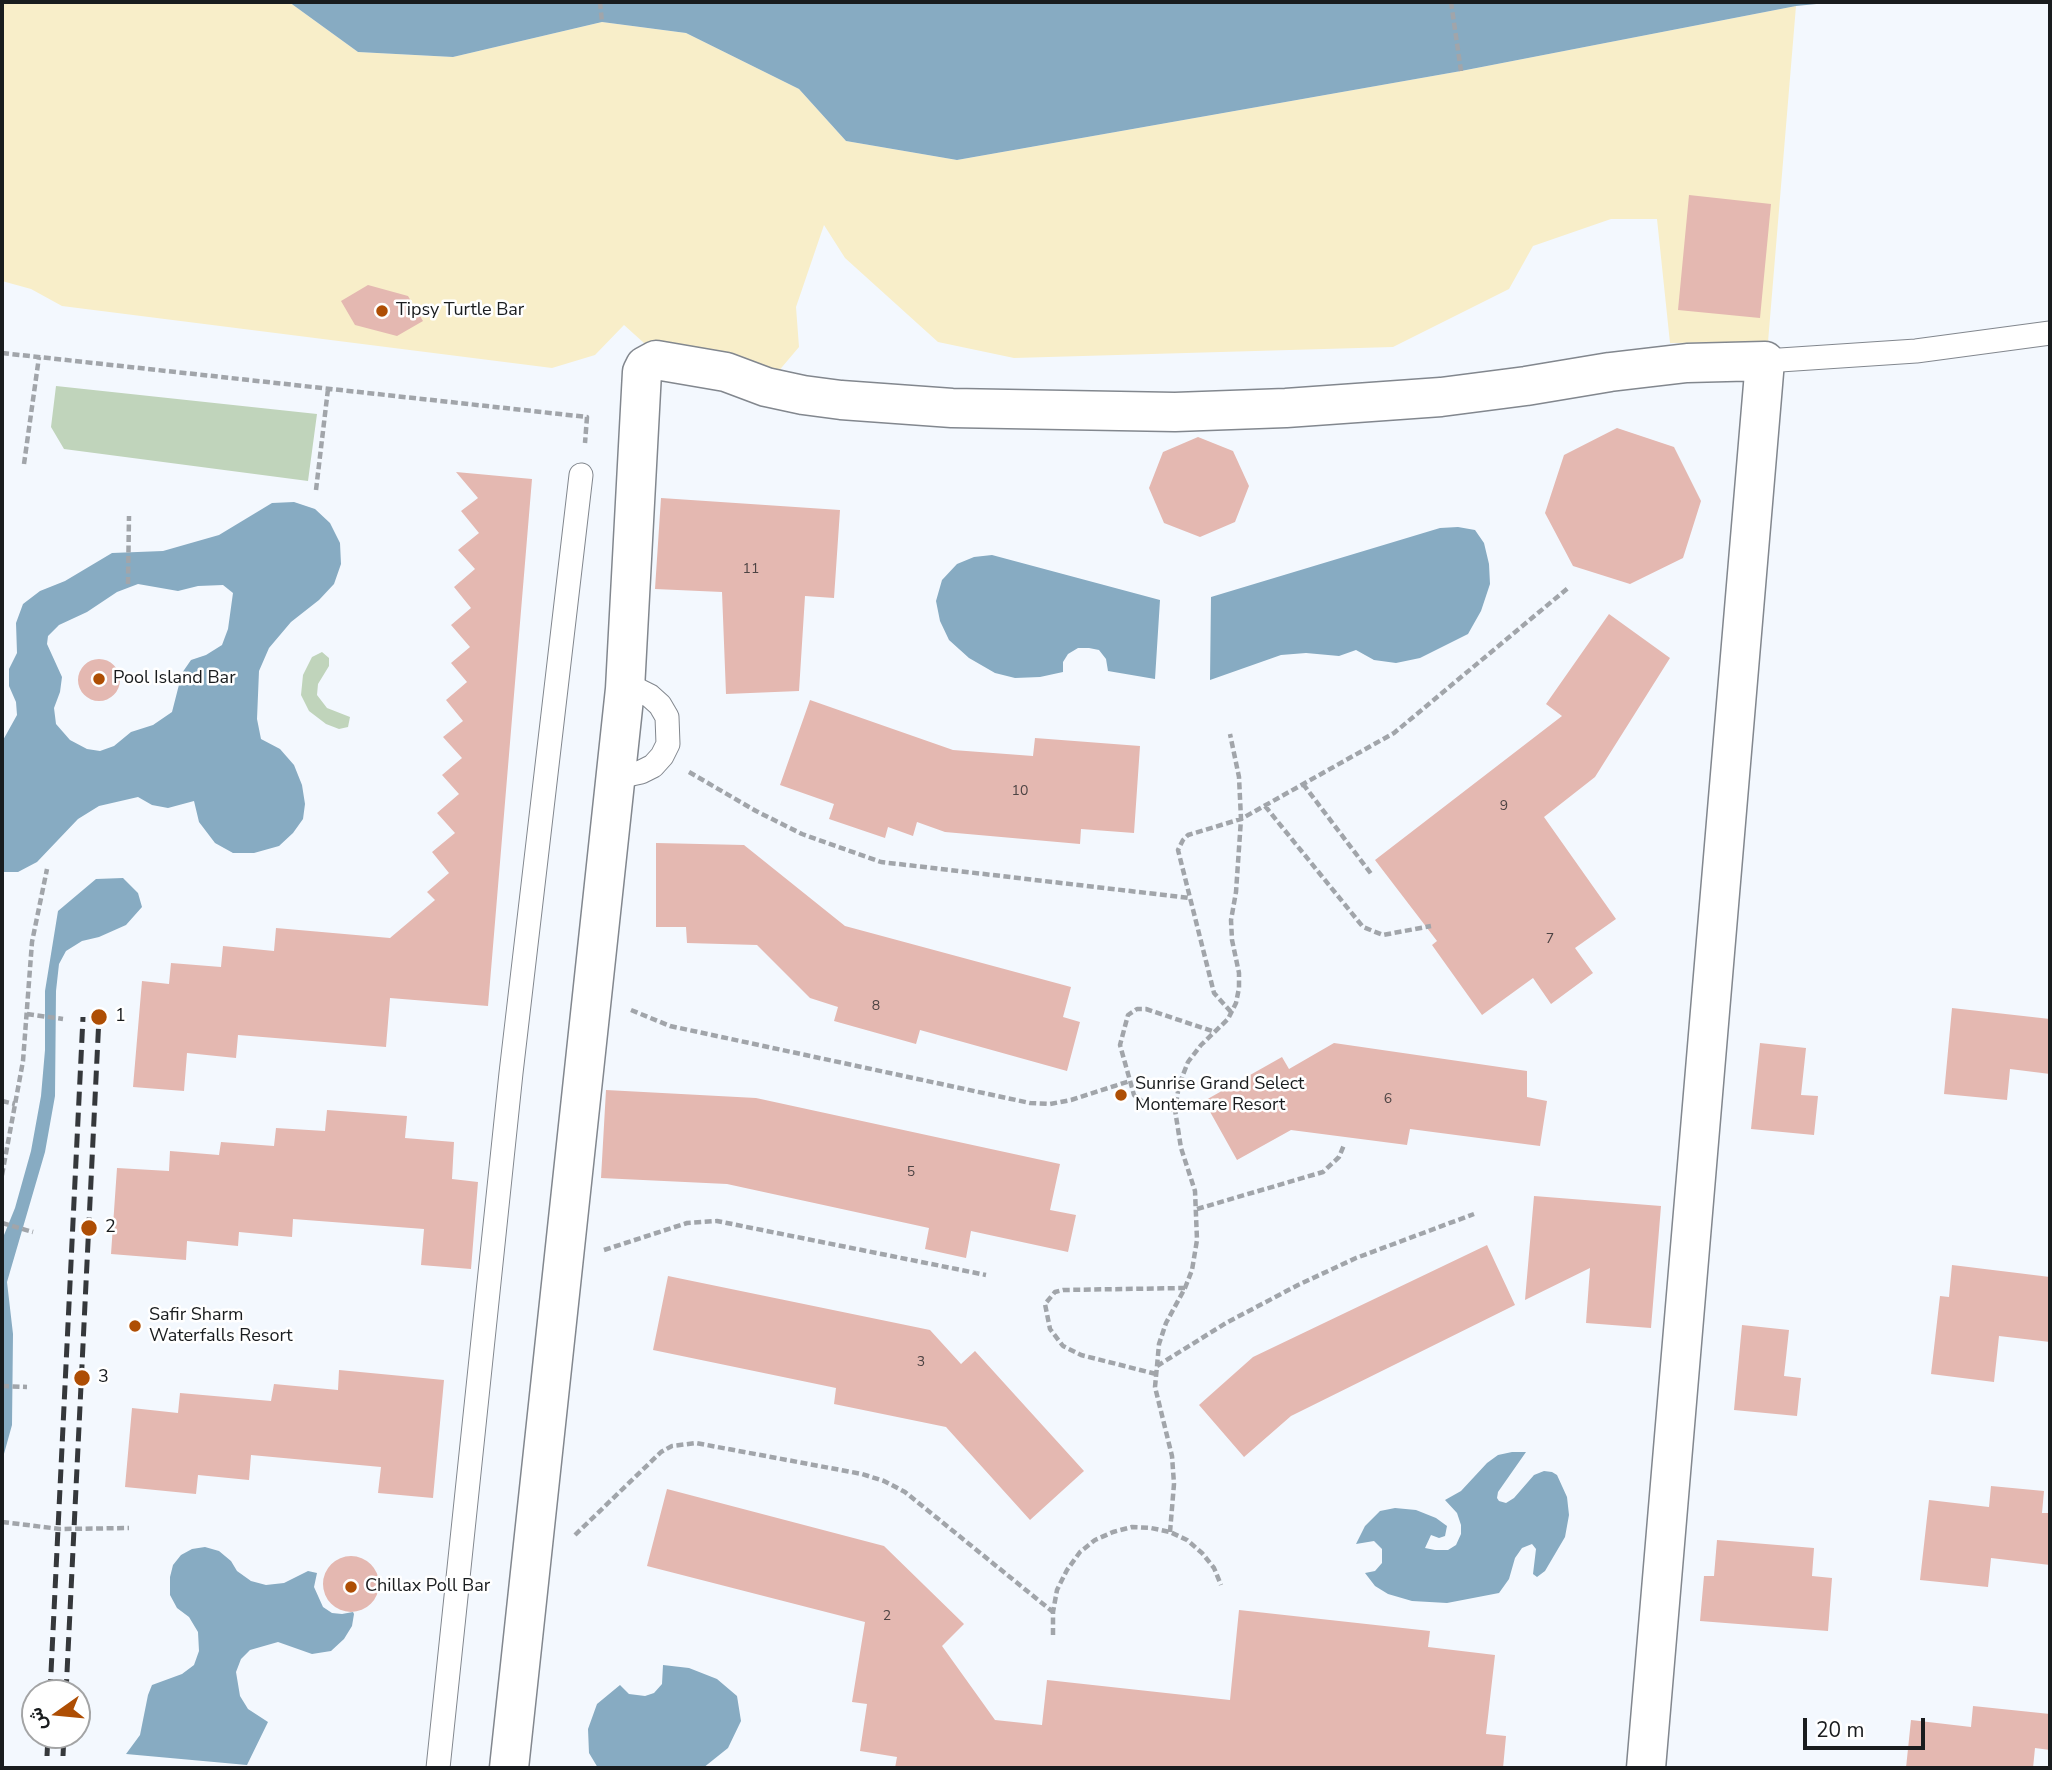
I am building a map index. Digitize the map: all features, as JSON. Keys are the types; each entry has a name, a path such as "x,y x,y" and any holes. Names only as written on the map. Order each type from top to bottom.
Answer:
{"street":[{"path":"509,1768 625,689 642,372 650,362 656,360 726,372 766,387 803,396 841,400 980,409 1175,412 1325,406 1441,397 1687,363 1765,361 1646,1768"}],"lane":[{"path":"1765,361 1916,351 2050,333"},
{"path":"438,1768 511,1073 581,475"},
{"path":"614,773 627,775 653,766 668,744 667,718 660,705 638,690 625,689"}],"path":[{"path":"600,2 602,22"},
{"path":"1451,2 1461,71"},
{"path":"2,353 587,417 581,475"},
{"path":"24,464 39,357"},
{"path":"316,490 328,389"},
{"path":"128,584 129,516"},
{"path":"1231,1012 1214,993 1178,850 1180,845 1188,835 1241,819 1394,733 1568,588"},
{"path":"1170,1532 1174,1494 1172,1456 1159,1408 1156,1374 1159,1344 1166,1323 1192,1270 1197,1240 1195,1191 1176,1129 1175,1110 1179,1085 1188,1062 1228,1019 1239,988 1231,920 1236,891 1241,819 1239,777 1230,734"},
{"path":"662,756 756,811 791,828 881,862 1191,898"},
{"path":"1303,784 1372,875"},
{"path":"1265,806 1363,927 1383,935 1431,926"},
{"path":"2,1175 23,1061 32,942 47,869"},
{"path":"593,978 608,997 636,1013 670,1026 1030,1103 1050,1104 1071,1100 1130,1081"},
{"path":"1175,1110 1142,1103 1134,1095 1120,1040 1128,1015 1146,1009 1216,1032"},
{"path":"27,1014 63,1019"},
{"path":"2,1101 15,1104"},
{"path":"1197,1209 1323,1172 1339,1157 1344,1145"},
{"path":"1157,1366 1226,1323 1298,1285 1356,1258 1474,1214"},
{"path":"563,1263 687,1223 717,1221 986,1275"},
{"path":"2,1223 33,1232"},
{"path":"1156,1374 1081,1355 1063,1346 1050,1329 1045,1304 1055,1292 1063,1290 1185,1288"},
{"path":"2,1386 27,1387"},
{"path":"528,1581 661,1452 672,1446 696,1443 862,1474 884,1481 905,1492 1053,1612"},
{"path":"2,1522 60,1529 129,1528"},
{"path":"1053,1635 1057,1590 1067,1570 1080,1552 1095,1540 1113,1532 1132,1527 1151,1528 1170,1532 1187,1540 1214,1568 1221,1585"}],"green space":[{"path":"56,386 317,414 308,481 64,449 51,427"},
{"path":"322,652 329,658 329,666 318,684 317,695 327,708 350,717 348,727 339,729 326,724 309,711 301,695 303,675 312,657"}],"sand":[{"path":"2,2 289,2 358,52 453,57 602,22 686,33 799,89 846,141 957,160 1461,71 1796,6 1768,342 1670,343 1657,219 1611,219 1533,246 1509,289 1393,347 1014,358 938,342 845,258 824,225 796,307 799,347 777,373 654,352 624,325 595,355 552,368 62,306 31,289 2,281"}],"water":[{"path":"289,2 1837,2 1796,6 1461,71 957,160 846,141 799,89 686,33 602,22 453,57 358,52"},
{"path":"294,502 315,509 330,523 340,543 341,564 334,584 291,622 269,648 259,671 257,719 261,739 280,749 294,765 302,785 305,804 303,819 293,833 279,846 254,853 233,853 215,843 199,822 194,801 168,808 152,805 138,797 99,806 78,819 37,862 18,872 2,872 2,742 17,715 16,702 9,686 9,669 17,653 16,623 23,604 40,591 65,581 112,553 163,551 219,535 272,503","holes":["138,584 178,591 198,586 223,585 233,593 228,629 222,645 191,660 182,673 172,712 153,725 131,732 114,746 100,751 87,749 70,740 56,724 54,708 62,677 47,644 48,636 59,625 87,612 117,592"]},
{"path":"1440,528 1475,530 1484,543 1489,564 1490,584 1481,611 1468,634 1420,658 1396,663 1374,660 1356,650 1339,656 1306,653 1281,655 1210,680 1211,597"},
{"path":"992,555 1160,600 1155,679 1108,671 1106,659 1099,650 1089,648 1078,648 1068,654 1063,662 1063,672 1040,677 1015,678 995,673 969,658 949,640 940,621 936,601 942,580 957,564 974,557"},
{"path":"123,878 138,893 142,907 126,925 82,941 66,951 59,964 56,991 55,1096 45,1152 7,1282 13,1334 12,1425 2,1461 2,1240 15,1208 31,1151 41,1096 45,1050 45,991 58,911 96,879"},
{"path":"1526,1452 1498,1492 1499,1501 1506,1503 1514,1498 1534,1475 1544,1471 1557,1475 1567,1497 1569,1515 1565,1537 1545,1571 1537,1577 1533,1574 1536,1549 1532,1544 1522,1548 1515,1558 1509,1579 1499,1593 1447,1603 1412,1601 1388,1594 1375,1586 1365,1573 1375,1571 1382,1563 1382,1549 1374,1541 1356,1544 1365,1526 1380,1511 1395,1508 1416,1510 1436,1518 1447,1526 1445,1536 1439,1538 1431,1535 1425,1548 1448,1550 1456,1545 1461,1534 1461,1525 1457,1513 1445,1500 1461,1491 1498,1455"},
{"path":"205,1547 219,1551 231,1561 237,1571 251,1581 266,1585 284,1583 308,1571 317,1573 314,1587 323,1607 332,1613 354,1614 352,1626 344,1639 331,1651 312,1654 278,1642 250,1650 241,1659 236,1672 240,1696 248,1709 268,1722 247,1765 126,1754 140,1735 152,1685 182,1674 194,1665 199,1651 198,1632 189,1617 177,1608 170,1595 170,1577 173,1565 181,1555 192,1549"},
{"path":"663,1665 689,1668 717,1679 737,1696 741,1721 728,1748 703,1768 598,1768 589,1753 588,1729 597,1704 620,1685 629,1694 645,1696 654,1693 662,1684"}],"building":[{"path":"1689,195 1771,204 1760,318 1678,310"},
{"name":"Tipsy Turtle Bar","path":"368,285 408,296 423,321 397,336 355,325 341,301"},
{"path":"1617,428 1674,447 1701,501 1683,558 1630,584 1573,566 1545,513 1564,455"},
{"path":"1198,437 1233,451 1249,486 1235,522 1200,537 1164,523 1149,488 1163,452"},
{"path":"456,472 532,479 488,1006 390,998 386,1047 238,1035 236,1058 187,1053 184,1091 133,1087 142,981 169,984 171,963 221,967 223,946 274,951 276,928 390,938 435,900 427,892 449,873 432,852 455,833 437,813 459,794 442,775 462,758 443,737 463,721 446,700 467,682 451,663 470,647 451,625 471,608 454,587 475,569 458,550 479,533 461,511 478,498"},
{"path":"661,498 840,510 834,598 805,596 799,691 726,694 722,592 655,589"},
{"path":"1609,614 1670,658 1595,777 1544,817 1616,919 1575,948 1593,973 1551,1004 1533,978 1482,1015 1432,945 1437,941 1375,860 1562,716 1546,704"},
{"name":"Pool Island Bar","path":"99,659 114,665 120,680 114,695 99,701 84,695 78,680 84,665"},
{"path":"810,700 953,750 1033,756 1035,738 1140,746 1134,833 1081,829 1080,844 945,832 917,822 913,836 888,827 885,838 829,819 834,804 780,785"},
{"path":"656,843 744,845 845,926 1071,987 1063,1017 1080,1022 1067,1071 920,1030 916,1044 834,1021 838,1007 810,998 757,945 687,943 686,927 656,927"},
{"path":"1952,1008 2050,1019 2050,1074 2010,1069 2007,1100 1944,1094"},
{"path":"1334,1043 1527,1071 1527,1097 1547,1101 1540,1146 1410,1129 1407,1145 1291,1130 1237,1160 1204,1101 1282,1057 1289,1069"},
{"path":"1760,1043 1806,1048 1801,1095 1818,1096 1814,1135 1751,1129"},
{"path":"606,1090 756,1098 1060,1164 1050,1210 1076,1215 1068,1252 971,1231 966,1258 925,1249 929,1228 727,1184 601,1178"},
{"path":"327,1110 407,1116 405,1138 454,1142 452,1179 478,1182 471,1269 421,1265 424,1229 293,1219 292,1237 239,1232 238,1246 187,1241 186,1260 111,1254 117,1168 169,1171 170,1151 219,1155 221,1142 274,1146 276,1128 325,1131"},
{"path":"1534,1196 1661,1206 1651,1328 1586,1323 1590,1268 1525,1300"},
{"path":"1487,1245 1515,1305 1291,1416 1244,1457 1199,1405 1253,1357"},
{"path":"1952,1265 2050,1277 2050,1342 1999,1336 1994,1382 1931,1374 1940,1296 1949,1297"},
{"path":"668,1276 930,1330 961,1364 975,1351 1084,1471 1030,1520 946,1427 834,1404 836,1388 653,1350"},
{"path":"1742,1325 1789,1330 1784,1376 1801,1378 1797,1416 1734,1410"},
{"path":"339,1370 444,1380 433,1498 378,1493 381,1467 251,1455 249,1480 198,1475 196,1494 125,1487 132,1408 178,1413 180,1393 271,1401 274,1384 338,1390"},
{"path":"1991,1486 2044,1491 2042,1513 2050,1513 2050,1565 1991,1558 1988,1587 1920,1580 1929,1500 1989,1507"},
{"path":"667,1489 884,1546 964,1624 942,1646 995,1720 1042,1725 1047,1680 1230,1700 1239,1610 1430,1631 1428,1647 1495,1655 1486,1734 1506,1736 1503,1768 895,1768 897,1757 860,1751 867,1704 852,1702 865,1622 647,1566"},
{"path":"1717,1540 1814,1548 1812,1576 1832,1578 1828,1631 1700,1621 1704,1576 1714,1576"},
{"name":"Chillax Poll Bar","path":"351,1556 362,1558 371,1564 377,1573 377,1595 371,1604 362,1610 351,1612 340,1610 331,1604 325,1595 323,1584 325,1573 331,1564 340,1558"},
{"path":"1973,1706 2050,1714 2050,1750 2035,1748 2033,1768 1906,1768 1911,1720 1971,1727"}],"railway":[{"path":"51,1679 83,1017"},
{"path":"67,1679 99,1017"},
{"path":"47,1749 47,1756"},
{"path":"63,1749 63,1756"}],"place":[{"name":"Tipsy Turtle Bar","path":"382,311"},
{"name":"Pool Island Bar","path":"99,679"},
{"name":"1","path":"99,1017"},
{"name":"Sunrise Grand Select Montemare Resort","path":"1121,1095"},
{"name":"2","path":"89,1228"},
{"name":"Safir Sharm Waterfalls Resort","path":"135,1326"},
{"name":"3","path":"82,1378"},
{"name":"Chillax Poll Bar","path":"351,1587"}]}
